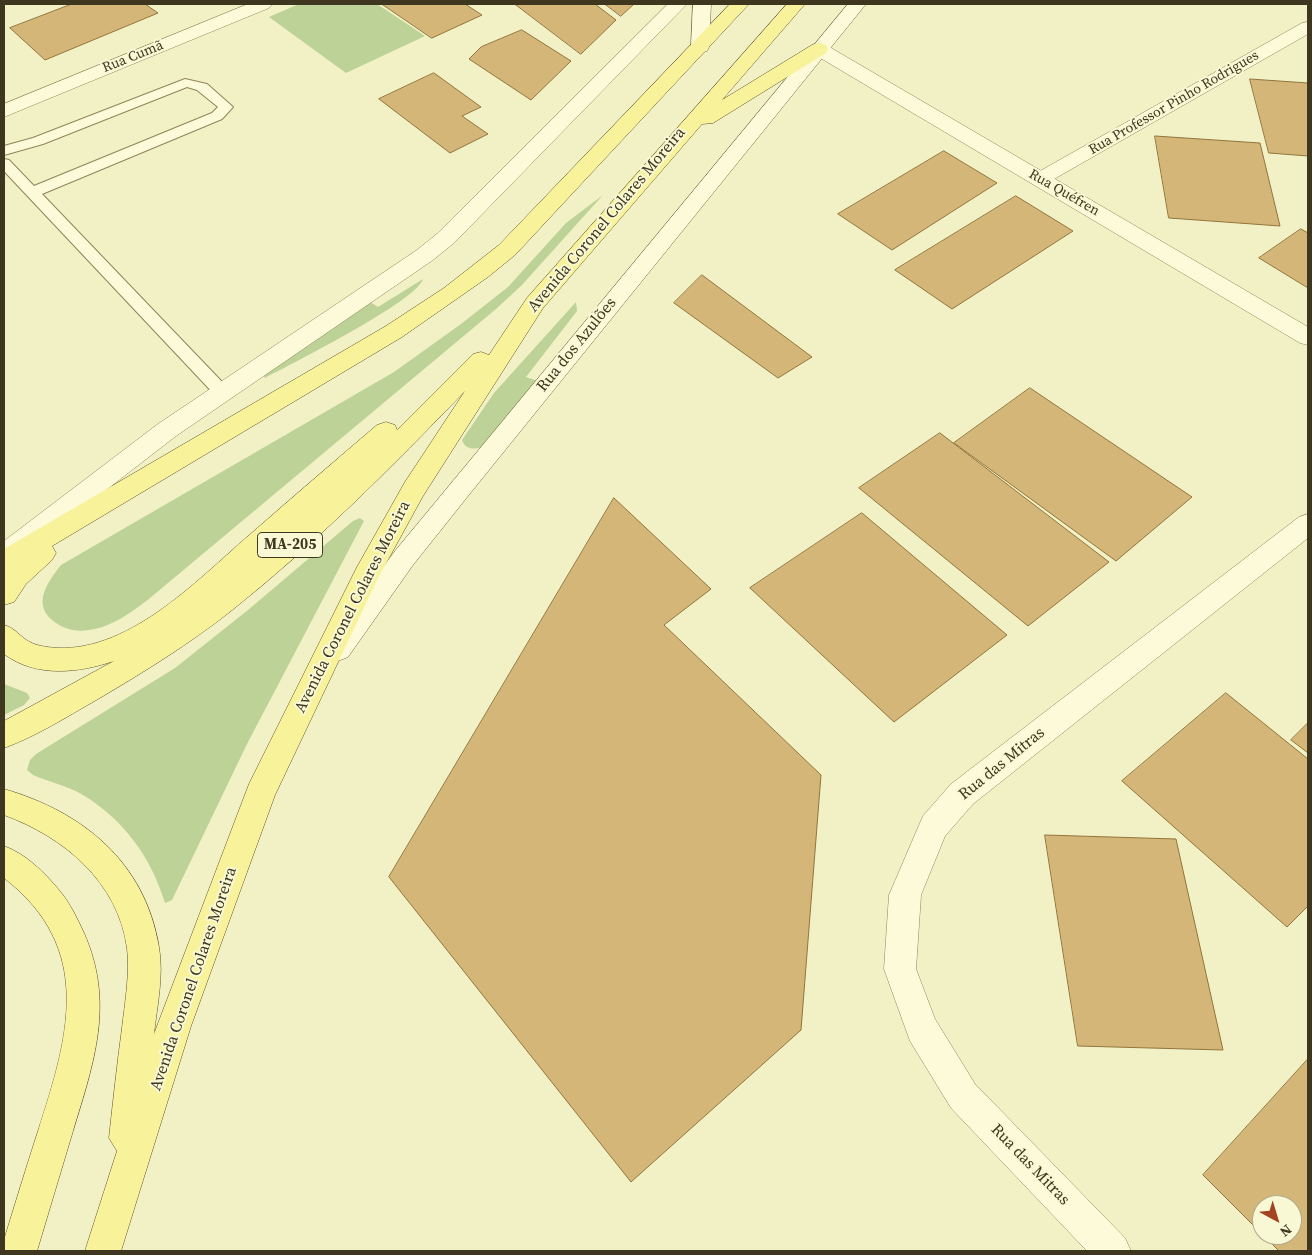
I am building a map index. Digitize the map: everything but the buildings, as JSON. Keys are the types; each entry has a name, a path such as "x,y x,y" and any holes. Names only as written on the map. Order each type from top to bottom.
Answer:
{"main road":[{"path":"4,594 9,584 24,569 63,539 376,343 479,274 507,250 740,4"},
{"name":"Avenida Coronel Colares Moreira","path":"103,1251 184,998 260,794 366,575 414,490 534,302 796,4"},
{"path":"681,134 819,49"},
{"path":"4,636 9,644 24,654 46,659 73,659 115,649 152,630 172,617 534,302"},
{"name":"MA-205","path":"4,735 120,672 202,618 238,591 279,556 432,412 534,302"},
{"path":"4,562 100,502 376,343"},
{"path":"4,802 27,808 46,817 87,846 106,864 118,882 129,902 138,925 142,947 144,980 120,1199"},
{"path":"4,860 48,898 60,916 71,937 83,984 84,1018 73,1075 18,1251"}],"street":[{"name":"Rua Cumã","path":"4,111 263,4"},
{"path":"4,555 167,430 221,392 406,270 446,238 678,4"},
{"path":"700,47 702,4"},
{"name":"Rua dos Azulões","path":"307,695 356,622 410,550 857,4"},
{"name":"Rua Professor Pinho Rodrigues","path":"1040,179 1308,27"},
{"name":"Rua Quéfren","path":"819,49 1308,337"},
{"name":"Rua das Mitras","path":"1112,1251 963,1096 922,1028 900,969 906,895 934,826 962,794 1308,524"}],"lane":[{"path":"4,151 38,141 185,83 194,82 200,85 226,107 217,116 31,193"},
{"path":"4,162 31,193 221,392"}],"green space":[{"path":"299,4 377,4 425,36 346,73 269,17"},
{"path":"603,195 521,286 496,309 143,603 106,626 89,630 76,631 68,629 56,623 48,616 43,602 46,587 61,565 394,372 461,324 508,287 566,223"},
{"path":"423,279 416,289 399,302 352,332 265,378 262,374 370,302 378,307"},
{"path":"576,302 577,311 526,377 538,381 488,445 476,448 466,446 462,440 494,393"},
{"path":"360,518 364,521 247,744 172,900 165,903 144,855 123,828 98,805 83,795 33,775 27,770 30,760 36,754 175,668 248,610 353,521"},
{"path":"4,684 27,693 30,698 24,705 4,715"}]}
